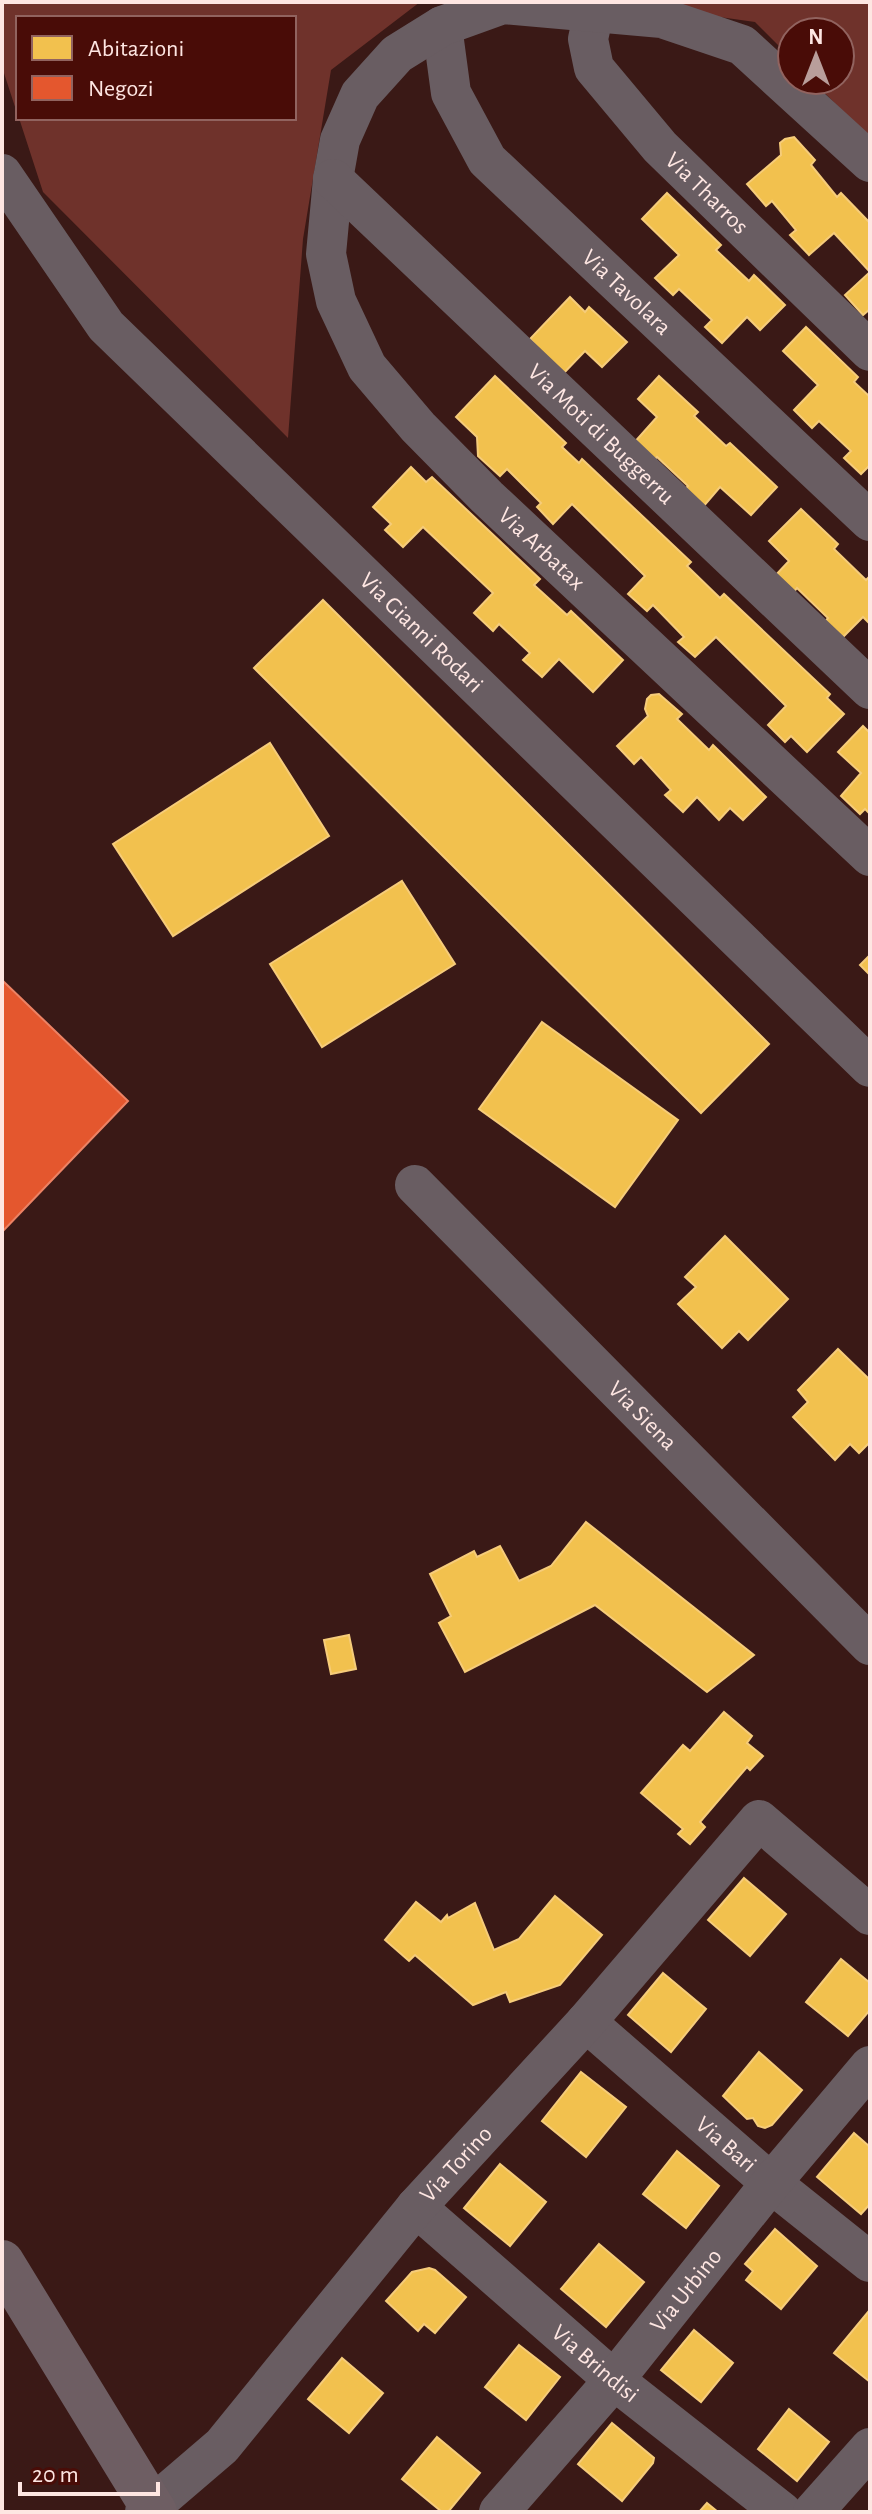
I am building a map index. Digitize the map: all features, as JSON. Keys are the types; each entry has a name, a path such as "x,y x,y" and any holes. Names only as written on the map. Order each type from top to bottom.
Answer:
{"main road":[{"path":"2,2262 151,2510"}],"street":[{"name":"Via Arbatax","path":"870,162 742,45 662,18 503,4 442,26 397,54 360,95 340,140 326,254 336,301 367,367 418,427 487,497 870,856"},
{"name":"Via Tharros","path":"594,12 588,39 594,68 660,147 870,351"},
{"name":"Via Tavolara","path":"442,26 451,93 487,160 870,521"},
{"name":"Via Gianni Rodari","path":"2,174 106,326 870,1067"},
{"name":"Via Moti di Buggerru","path":"333,179 870,689"},
{"name":"Via Siena","path":"415,1185 870,1645"},
{"name":"Via Torino","path":"151,2510 222,2446 416,2207 586,2022 759,1820 870,1915"},
{"name":"Via Bari","path":"586,2022 771,2183 870,2262"},
{"name":"Via Urbino","path":"499,2512 614,2380 771,2183 870,2066"},
{"name":"Via Brindisi","path":"416,2207 614,2380 782,2512"},
{"path":"813,2512 870,2448"}],"shaded area":[{"path":"2,2 420,2 331,70 303,239 288,438 43,192 20,120 296,120 296,16 16,16 16,110 2,67"},
{"path":"613,2 870,2 870,139 828,96 856,96 856,16 776,16 776,43 755,22"}],"building: Abitazioni":[{"path":"794,137 815,160 811,165 837,197 841,193 870,223 870,272 834,233 809,255 790,235 796,230 772,201 766,206 747,184 781,155 780,143"},
{"path":"667,193 721,245 716,250 749,281 754,275 785,305 760,330 747,317 722,343 705,327 712,320 679,289 673,295 655,278 679,255 642,219"},
{"path":"870,272 870,309 863,315 845,295"},
{"path":"570,297 585,312 589,307 627,342 602,367 585,351 562,375 530,339"},
{"path":"806,327 858,377 854,382 870,397 870,465 861,474 844,458 851,451 819,421 812,428 794,410 818,385 783,351"},
{"path":"495,376 566,443 562,447 579,463 582,459 691,562 687,566 720,598 724,594 830,694 827,698 844,714 807,752 791,736 785,742 768,725 786,706 716,637 695,657 678,642 684,637 653,605 647,611 628,594 645,576 572,504 553,524 537,507 541,503 507,469 500,476 478,456 477,437 456,417"},
{"path":"659,376 698,412 694,416 726,446 730,443 777,487 751,515 720,487 703,507 681,493 688,486 657,457 651,463 632,445 657,417 638,399"},
{"path":"411,467 426,482 432,477 540,579 534,585 567,615 571,611 623,660 593,692 559,659 542,677 523,660 530,653 499,624 493,631 474,613 493,593 423,527 403,547 385,530 391,524 373,507"},
{"path":"801,509 838,544 834,549 866,580 870,576 870,624 863,617 840,640 823,624 828,618 797,588 791,595 773,578 789,561 769,541"},
{"path":"323,600 769,1044 701,1113 254,668"},
{"path":"659,694 682,714 677,719 709,750 713,745 766,797 743,820 730,808 719,820 697,797 683,812 665,795 671,790 641,757 634,764 617,746 648,716 645,709 647,699"},
{"path":"863,726 870,733 870,814 865,809 860,814 841,796 861,773 838,752"},
{"path":"270,743 329,836 173,936 113,844"},
{"path":"402,881 455,964 322,1047 270,964"},
{"path":"870,955 870,975 860,965"},
{"path":"542,1022 678,1120 615,1207 479,1109"},
{"path":"725,1236 788,1299 748,1340 739,1331 722,1348 678,1304 696,1287 685,1277"},
{"path":"838,1349 870,1380 870,1442 859,1453 850,1444 835,1460 793,1417 808,1402 798,1390"},
{"path":"586,1522 754,1655 707,1692 595,1605 465,1672 439,1623 451,1616 430,1574 474,1551 477,1557 500,1546 519,1581 551,1566"},
{"path":"349,1635 356,1669 331,1674 324,1640"},
{"path":"724,1712 752,1736 747,1743 763,1756 750,1770 747,1767 700,1822 705,1827 690,1844 678,1834 683,1829 641,1793 683,1745 690,1751"},
{"path":"744,1878 786,1914 750,1956 708,1920"},
{"path":"555,1896 602,1935 560,1985 510,2002 506,1992 473,2005 415,1955 409,1961 385,1940 416,1902 441,1922 447,1915 448,1918 475,1903 494,1950 519,1939"},
{"path":"841,1959 870,1983 870,2010 848,2036 806,2002"},
{"path":"663,1973 706,2009 671,2052 628,2015"},
{"path":"759,2052 802,2090 772,2125 765,2128 758,2126 753,2118 747,2119 723,2096"},
{"path":"581,2072 626,2107 586,2157 542,2121"},
{"path":"854,2133 870,2147 870,2204 861,2214 817,2177"},
{"path":"677,2151 719,2186 686,2228 643,2194"},
{"path":"500,2164 546,2202 510,2246 464,2208"},
{"path":"775,2229 817,2266 781,2309 746,2280 753,2271 745,2264"},
{"path":"599,2244 644,2282 606,2327 561,2289"},
{"path":"429,2268 466,2297 435,2333 424,2324 418,2331 386,2301 412,2272"},
{"path":"868,2312 870,2314 870,2382 834,2353"},
{"path":"694,2330 733,2363 701,2402 661,2370"},
{"path":"519,2345 560,2377 526,2420 485,2387"},
{"path":"342,2358 383,2393 349,2433 308,2399"},
{"path":"789,2409 829,2442 797,2481 758,2449"},
{"path":"612,2423 654,2458 622,2501 578,2464"},
{"path":"437,2437 480,2473 448,2512 442,2512 402,2479"},
{"path":"707,2503 718,2512 699,2512"}],"building: Negozi":[{"path":"2,980 128,1101 2,1232"}]}
